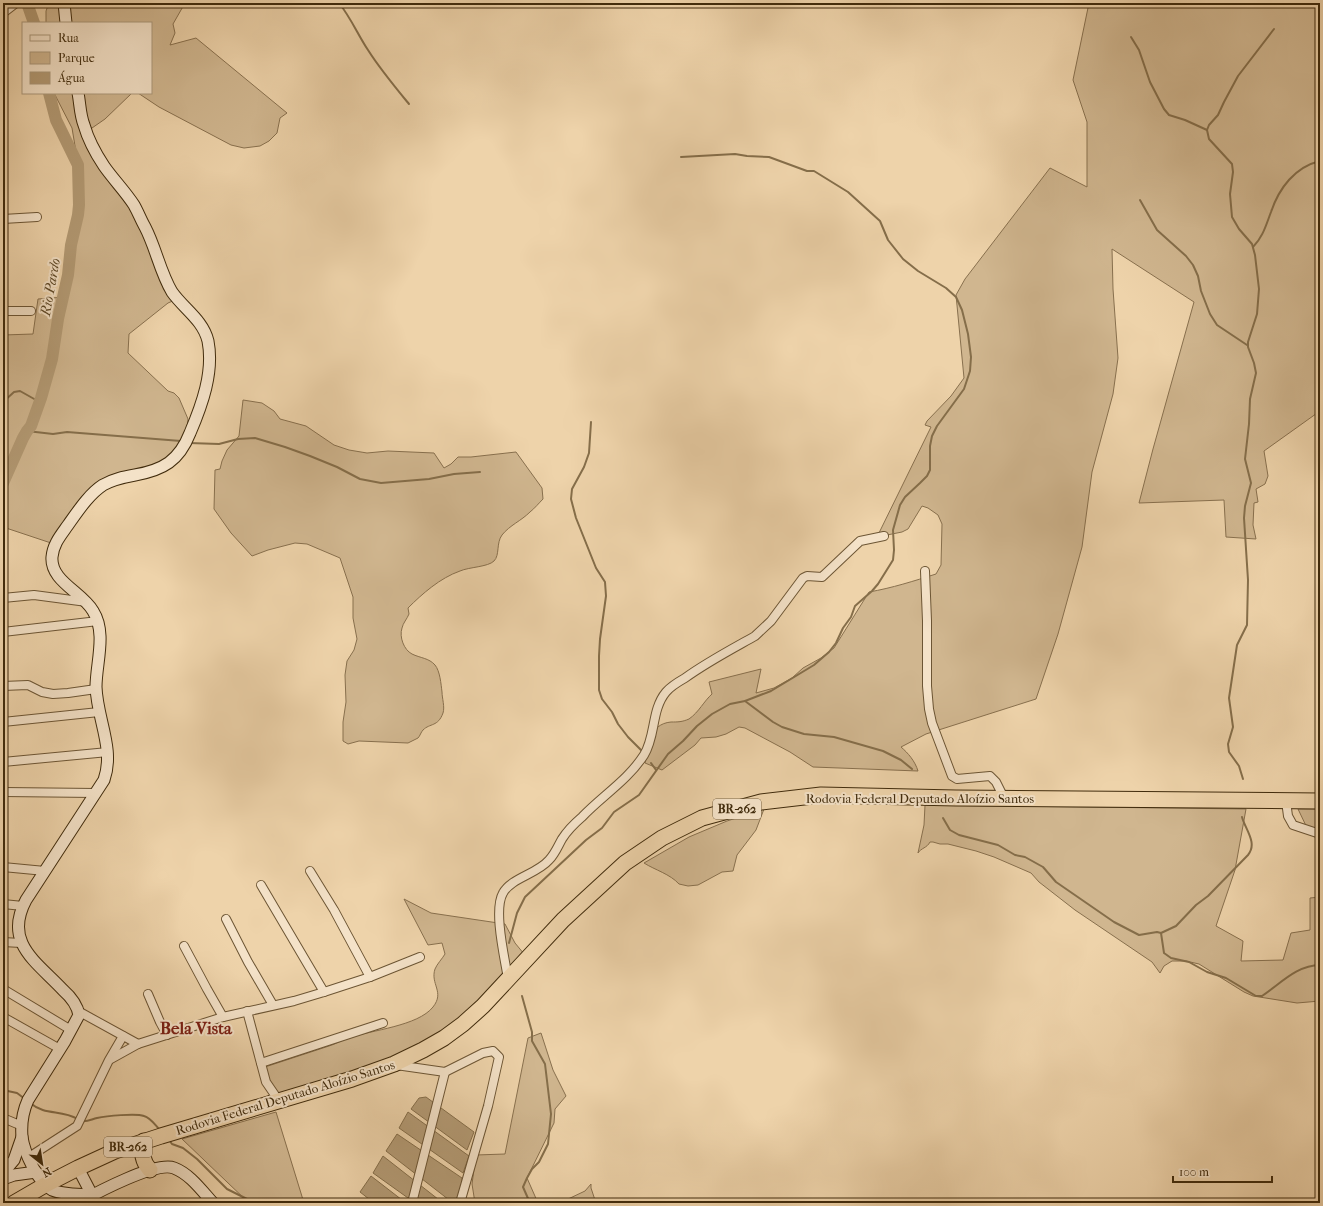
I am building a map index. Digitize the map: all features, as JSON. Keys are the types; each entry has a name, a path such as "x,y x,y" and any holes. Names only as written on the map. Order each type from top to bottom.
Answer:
{"highway":[{"name":"Rodovia Federal Deputado Aloízio Santos","path":"14,1203 52,1188 78,1168 115,1151 352,1079 394,1064 428,1047 463,1024 483,1006 563,920 625,863 662,838 702,818 761,802 821,795 1320,801"},
{"path":"144,1141 142,1154 150,1170"}],"street":[{"path":"3,13 16,3"},
{"path":"64,3 66,22"},
{"path":"3,1173 14,1160 22,1131 27,1104 78,1019 78,1011 74,1002 29,955 21,943 18,922 23,906 104,780 108,764 108,752 99,712 96,689 100,640 98,621 87,602 56,574 52,559 53,549 57,540 89,498 104,485 122,477 159,469 175,459 188,438 204,396 209,374 208,341 203,326 172,291 147,230 134,205 103,165 83,124 78,94"},
{"path":"3,219 37,217"},
{"path":"3,311 30,311"},
{"path":"508,979 502,950 499,915 500,899 503,892 507,887 541,867 549,860 562,838 582,816 623,779 642,758 648,745 658,707 666,692 695,671 755,636 764,629 803,578 807,576 822,577 860,541 884,536"},
{"path":"925,571 928,699 932,723 952,776 957,779 990,776 996,782 1004,798"},
{"path":"3,598 34,595 87,602"},
{"path":"3,632 98,621"},
{"path":"3,686 28,685 42,692 53,694 96,689"},
{"path":"3,722 99,712"},
{"path":"3,762 108,752"},
{"path":"3,792 96,794"},
{"path":"1286,801 1288,816 1293,825 1320,834"},
{"path":"3,867 45,871"},
{"path":"310,870 334,910 370,977"},
{"path":"261,885 324,992"},
{"path":"3,904 23,906"},
{"path":"226,919 248,962 273,1005"},
{"path":"3,942 21,943"},
{"path":"184,946 223,1017"},
{"path":"109,1060 138,1044 223,1017 294,1001 324,992 370,977 420,957"},
{"path":"3,989 71,1030"},
{"path":"148,994 157,1017 167,1035"},
{"path":"78,1011 138,1044"},
{"path":"247,1011 266,1082 279,1101"},
{"path":"3,1017 60,1049"},
{"path":"261,1063 383,1023"},
{"path":"3,1179 32,1165 79,1123 109,1060 123,1036"},
{"path":"394,1064 445,1072 483,1053 493,1051 499,1057 488,1106 460,1203"},
{"path":"412,1203 445,1072"},
{"path":"3,1118 22,1131 32,1165 52,1188 62,1203"},
{"path":"3,1173 32,1165"},
{"path":"78,1203 92,1195 150,1170 164,1166 174,1168 192,1180 213,1203"},
{"path":"78,1168 92,1195"},
{"path":"52,1188 92,1195"}],"green space":[{"path":"49,3 185,3 173,24 175,33 170,45 196,38 287,113 280,118 277,133 269,141 260,146 244,148 231,145 159,107 140,94 152,94 152,22 46,22 46,11"},
{"path":"1089,3 1320,3 1320,411 1264,451 1268,476 1265,484 1256,489 1258,502 1254,503 1253,525 1256,539 1226,537 1224,500 1139,503 1194,302 1112,249 1113,289 1118,358 1113,394 1092,472 1082,547 1058,634 1036,699 926,734 901,747 911,758 918,771 813,767 790,752 745,728 739,727 726,734 716,737 701,738 695,745 662,770 645,763 649,743 654,731 664,724 684,721 693,716 712,694 709,682 761,669 756,693 774,688 792,678 803,668 821,658 834,648 869,592 936,574 941,565 942,524 938,515 928,508 922,506 908,529 902,532 877,537 931,427 925,425 927,421 951,396 964,378 956,295 965,279 1050,168 1087,187 1087,122 1073,80"},
{"path":"55,94 131,94 105,119 92,128 86,128 142,224 175,300 168,303 129,334 128,353 168,391 174,393 179,398 188,419 185,446 163,462 106,480 51,543 3,527 3,335 33,334 38,299 65,297 67,259 78,213 78,164 72,128"},
{"path":"243,400 262,403 274,411 280,419 306,426 334,445 349,450 367,453 388,451 434,453 444,468 458,457 516,452 542,488 543,499 527,515 508,528 500,538 497,556 494,561 487,565 464,570 445,578 425,592 408,608 409,614 403,624 401,632 403,643 409,652 430,661 437,668 441,682 444,708 439,721 423,730 418,738 408,743 359,741 348,744 343,741 343,722 346,702 345,675 347,661 354,650 357,639 353,618 353,597 340,558 307,544 295,543 252,556 231,533 214,509 215,470 220,469 227,450 239,436"},
{"path":"925,805 1246,809 1235,870 1216,926 1243,941 1241,961 1283,960 1291,933 1310,930 1310,898 1320,897 1320,1001 1297,1003 1253,996 1199,964 1186,961 1172,961 1164,966 1160,973 1152,962 1075,910 1039,882 1031,873 994,857 948,844 930,842 918,853 924,825"},
{"path":"764,809 756,830 737,855 733,871 722,872 698,885 688,886 679,884 667,875 644,863 689,837 727,821"},
{"path":"1298,809 1320,809 1320,835 1309,832"},
{"path":"404,899 431,913 505,924 515,943 529,960 477,1012 374,1069 281,1097 270,1084 265,1067 332,1045 348,1038 406,1023 417,1019 433,1007 438,997 434,979 435,969 445,954 442,943 428,945"},
{"path":"541,1033 553,1070 566,1096 555,1109 554,1123 527,1178 538,1203 475,1203 472,1184 476,1155 505,1154 528,1038"},
{"path":"276,1112 304,1203 249,1203 182,1139"},
{"path":"591,1184 596,1203 562,1203 585,1191"}],"water":[{"path":"426,1097 474,1132 467,1150 411,1109 419,1098"},
{"path":"408,1112 469,1156 463,1173 399,1128"},
{"path":"397,1134 462,1178 463,1199 460,1203 453,1203 386,1151"},
{"path":"383,1156 443,1203 415,1203 373,1173"},
{"path":"371,1176 406,1203 374,1203 360,1192"}],"waterway":[{"name":"Rio Pardo","path":"27,3 34,22"},
{"path":"339,3 373,57 409,104"},
{"path":"1243,779 1239,766 1229,752 1228,744 1233,727 1229,698 1237,645 1247,625 1248,580 1244,518 1245,506 1251,483 1245,459 1250,399 1256,373 1248,347 1248,342 1257,314 1259,289 1255,255 1252,244 1239,229 1232,217 1230,194 1233,172 1232,164 1209,139 1207,130 1209,125 1218,115 1238,76 1274,29"},
{"path":"1131,37 1139,50 1150,82 1164,109 1169,115 1185,120 1207,130"},
{"name":"Rio Pardo","path":"3,483 23,438 31,426 52,359 58,319 68,275 71,245 78,215 78,165 56,120 49,94"},
{"path":"509,943 517,913 525,897 586,840 602,828 614,812 639,795 668,754 697,726 712,714 730,704 745,701 771,691 814,665 829,652 851,617 855,606 878,584 893,560 893,530 900,505 905,497 927,476 930,470 930,446 932,436 937,426 964,389 970,371 971,357 968,334 962,310 956,297 946,288 918,271 903,259 888,240 880,221 848,192 814,171 807,171 769,157 735,154 681,157"},
{"path":"1253,247 1262,235 1274,203 1283,187 1303,168 1320,161"},
{"path":"1140,200 1157,230 1186,256 1193,265 1210,314 1217,325 1247,345"},
{"path":"3,402 14,392 20,391 36,400 41,398"},
{"path":"591,422 589,453 584,467 572,489 571,499 576,518 596,568 605,582 606,596 599,656 599,690 602,699 612,712 618,724 642,751"},
{"path":"27,431 53,434 67,432 181,441"},
{"path":"189,443 219,444 238,439 255,438 310,456 337,467 360,479 381,483 429,479 454,474 480,472"},
{"path":"745,701 782,727 804,734 834,737 883,751 901,760 912,769"},
{"path":"651,763 656,770"},
{"path":"943,818 950,830 959,835 998,845 1015,855 1025,857 1043,867 1056,882 1114,922 1139,935 1157,932 1161,933 1176,926 1248,855 1252,846 1250,836 1242,817"},
{"path":"1161,933 1164,953 1171,958 1189,962 1207,972 1226,978 1256,996 1262,996 1282,981 1304,968 1320,965"},
{"path":"522,996 532,1032 532,1041 545,1064 551,1114 548,1144 539,1162 532,1169 523,1187 530,1203"},
{"path":"3,1090 17,1093 25,1099"},
{"path":"30,1103 42,1110 65,1114 78,1119"},
{"path":"82,1121 114,1116 140,1115 149,1118 160,1130"},
{"path":"169,1140 172,1144 183,1148 197,1159 227,1189 255,1203"}],"district":[{"name":"Bela Vista","path":"196,1028"}]}
